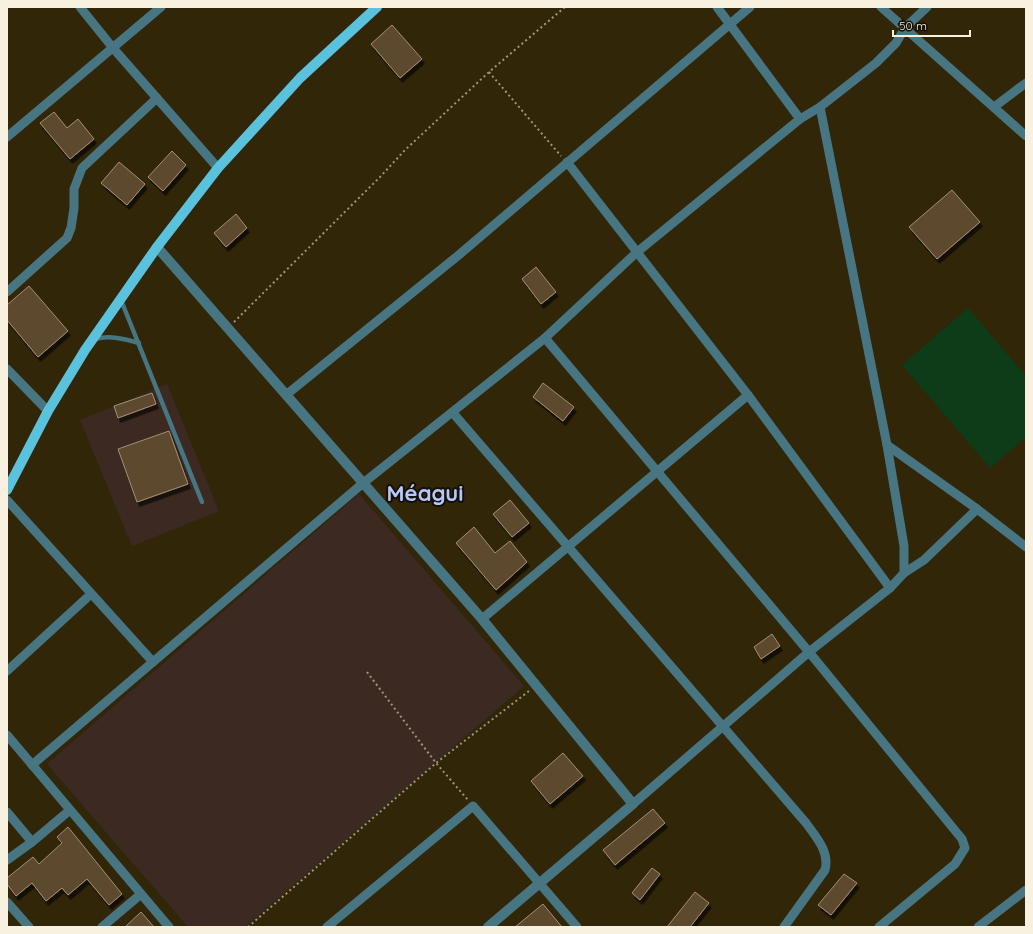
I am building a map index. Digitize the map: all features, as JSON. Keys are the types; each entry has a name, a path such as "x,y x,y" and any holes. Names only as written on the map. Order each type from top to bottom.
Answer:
{"main road":[{"path":"7,490 48,411 91,340 157,247 218,168 300,78 377,7"}],"street":[{"path":"80,7 112,48 218,168"},
{"path":"7,137 161,7"},
{"path":"717,7 800,119"},
{"path":"286,395 460,254 750,7"},
{"path":"881,7 1026,136"},
{"path":"32,765 362,484 545,338 636,253 800,119 820,107 876,63 896,43 906,28 927,7"},
{"path":"994,107 1026,83"},
{"path":"7,292 67,238 71,228 74,208 74,189 82,168 157,98"},
{"path":"820,107 887,445 904,546 904,573"},
{"path":"567,162 636,253 748,395 890,588"},
{"path":"157,247 362,484 482,619 535,686 633,804"},
{"path":"545,338 809,652 941,812 962,840 965,848 956,864 878,927"},
{"path":"7,369 48,411"},
{"path":"482,619 748,395"},
{"path":"453,412 724,726 806,823 822,847 827,864 825,870 784,927"},
{"path":"887,445 977,509 1026,547"},
{"path":"7,500 153,662"},
{"path":"488,927 539,885 809,652 890,588 904,573 929,556 977,509"},
{"path":"7,671 91,594"},
{"path":"7,735 169,927"},
{"path":"327,927 473,806 539,885 577,927"},
{"path":"7,860 32,842 70,810"},
{"path":"7,812 32,842"},
{"path":"978,927 1026,890"},
{"path":"102,927 141,894"},
{"path":"7,902 29,927"}],"lane":[{"path":"121,299 202,502"},
{"path":"91,340 103,337 126,340 138,344"}],"path":[{"path":"228,328 380,177 405,150 489,72 565,7"},
{"path":"489,72 567,162"},
{"path":"367,672 436,763 473,806"},
{"path":"248,927 436,763 535,686"}],"shaded area":[{"path":"167,384 219,511 132,546 80,420"},
{"path":"359,494 524,686 245,927 188,927 47,764"}],"green space":[{"path":"968,308 1026,376 1026,437 990,468 902,365"}],"building":[{"path":"392,25 422,59 400,78 371,44"},
{"path":"54,112 67,128 78,119 94,139 70,159 40,123"},
{"path":"172,151 186,165 163,191 148,177"},
{"path":"119,162 145,184 127,205 101,183"},
{"path":"952,190 980,222 937,259 909,227"},
{"path":"236,214 247,228 226,247 214,233"},
{"path":"536,267 556,292 541,304 522,279"},
{"path":"29,286 68,331 38,357 7,320 7,305"},
{"path":"543,383 574,407 563,421 533,397"},
{"path":"152,393 156,404 118,418 114,406"},
{"path":"169,431 188,484 137,502 118,449"},
{"path":"510,500 529,523 512,537 493,514"},
{"path":"474,527 495,553 510,541 527,562 496,590 456,543"},
{"path":"772,634 780,646 761,659 754,647"},
{"path":"563,753 583,776 550,804 531,781"},
{"path":"653,809 665,823 615,865 603,850"},
{"path":"68,827 122,894 109,905 87,879 68,895 62,888 46,901 32,883 16,896 7,884 7,878 33,857 39,864 62,843 57,837"},
{"path":"652,868 660,874 640,900 632,893"},
{"path":"844,874 857,883 831,915 818,905"},
{"path":"695,892 709,903 690,927 667,927"},
{"path":"543,904 562,927 515,927"},
{"path":"141,912 154,927 125,927"}],"district":[{"name":"Méagui","path":"425,493"}]}
